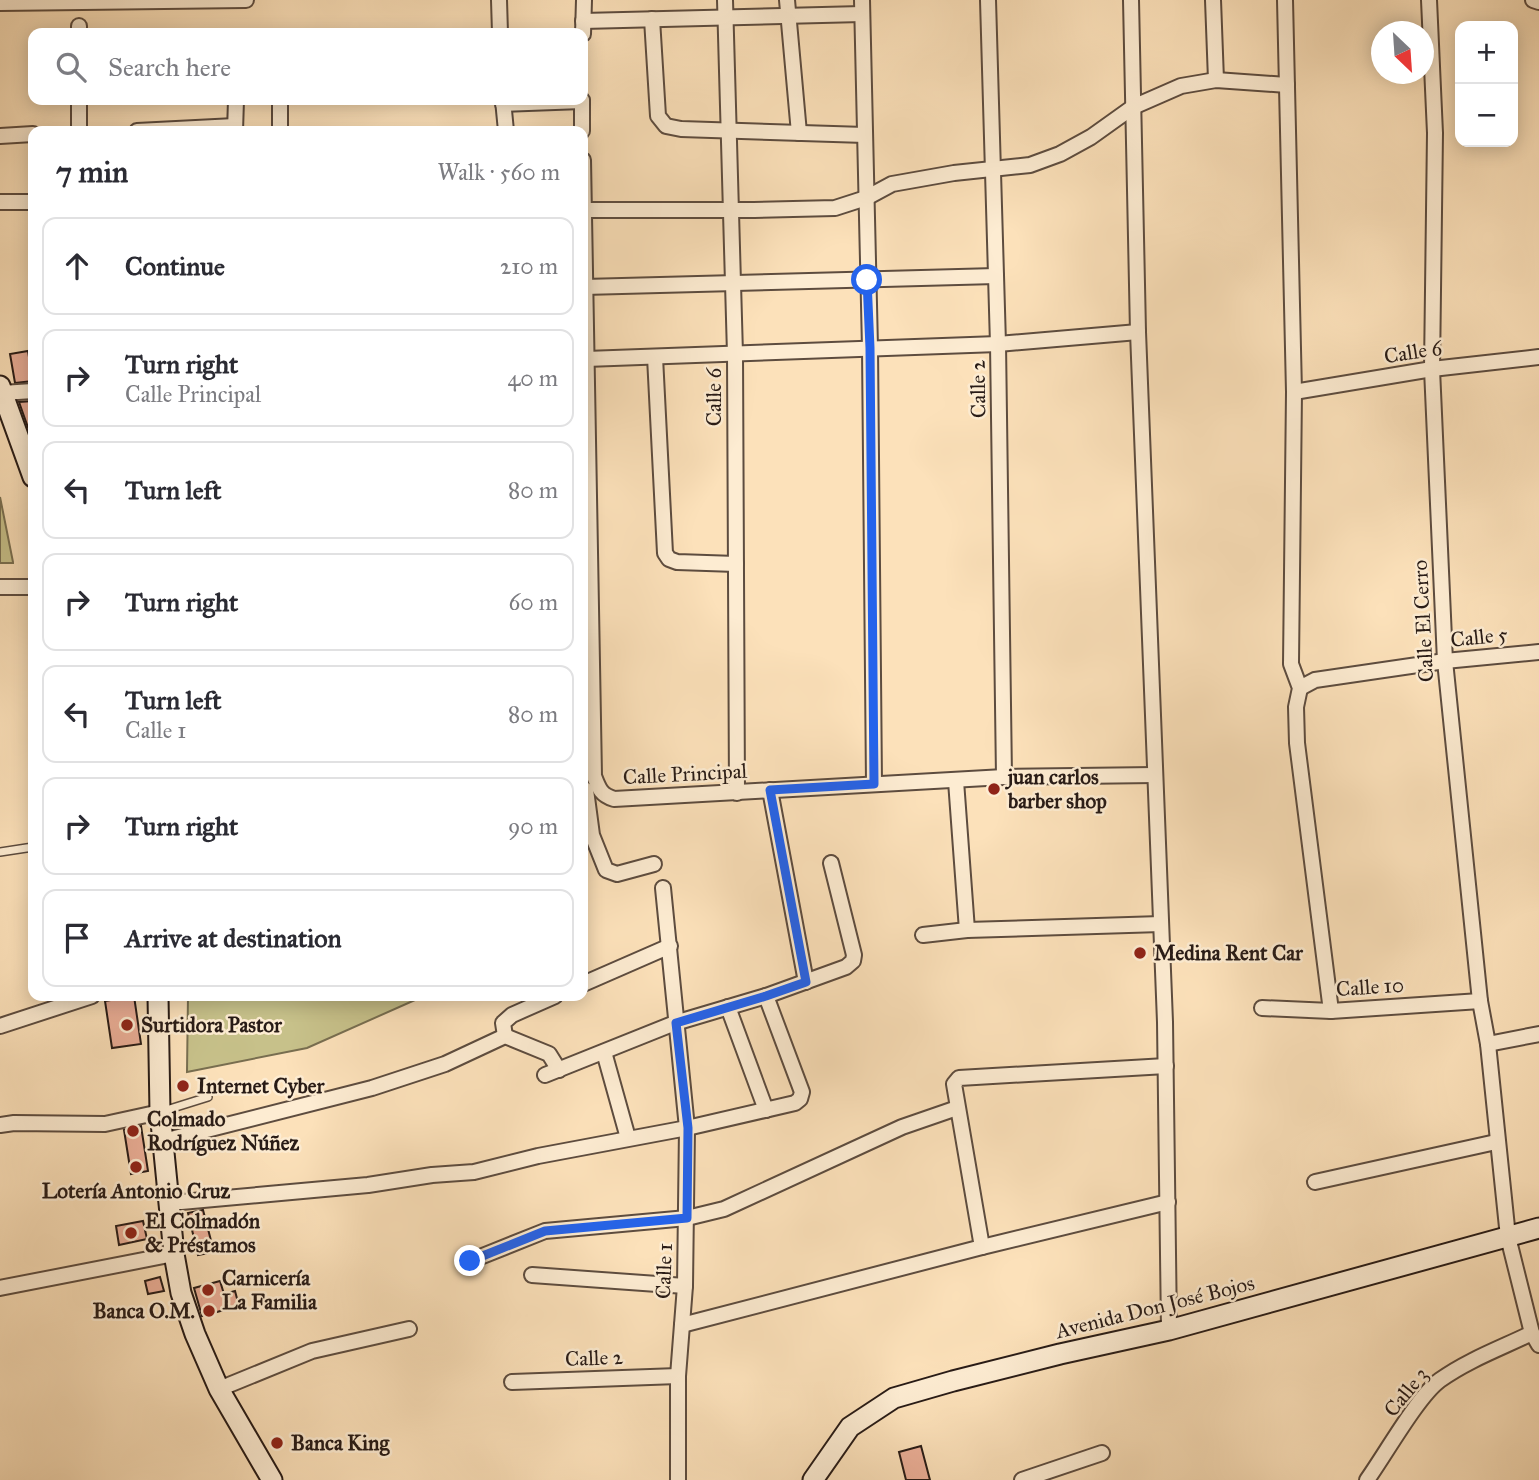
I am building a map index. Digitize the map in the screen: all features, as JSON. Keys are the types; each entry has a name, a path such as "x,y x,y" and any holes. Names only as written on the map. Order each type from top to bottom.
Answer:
{"street":[{"path":"0,3 246,0"},
{"path":"499,0 500,28"},
{"path":"584,0 583,27 652,19 789,16 862,7 870,348 874,784"},
{"name":"Calle 6","path":"724,0 735,354 737,793"},
{"path":"787,0 799,133"},
{"name":"Calle 2","path":"988,0 998,344 1004,777"},
{"path":"1131,0 1138,332 1166,1066 1169,1330"},
{"path":"1213,0 1216,80"},
{"path":"1285,0 1294,392 1291,664 1300,688 1296,707 1297,743 1331,1011"},
{"name":"Calle El Cerro","path":"1429,0 1435,133 1432,369 1444,661 1507,1237"},
{"path":"1533,0 1539,2"},
{"path":"652,19 658,116 666,126 681,129 865,135"},
{"path":"588,210 835,208 866,198 892,184 1030,165 1060,154 1091,137 1133,107 1181,86 1216,80 1287,85"},
{"path":"79,105 79,126"},
{"path":"235,126 236,105"},
{"path":"280,105 280,126"},
{"path":"503,105 505,126"},
{"path":"582,105 582,126"},
{"path":"0,136 28,134"},
{"path":"0,202 28,202"},
{"path":"588,288 996,276"},
{"path":"588,359 998,344 1138,332"},
{"path":"655,357 665,553 669,559 677,562 736,564"},
{"name":"Calle 6","path":"1294,392 1432,369 1539,357"},
{"path":"28,391 1,390 28,463"},
{"path":"0,587 28,587"},
{"name":"Calle Principal","path":"588,589 594,776 589,790 614,799 1004,777 1155,775"},
{"name":"Calle 5","path":"1300,688 1315,680 1444,661 1539,652"},
{"path":"956,781 967,930"},
{"path":"589,790 592,835 606,870 617,874 654,863"},
{"path":"770,790 806,982"},
{"path":"163,1141 372,1087 445,1064 505,1037 549,1054 552,1072 676,1023 766,996 846,967 853,961 854,955 831,863"},
{"name":"Calle 1","path":"663,888 688,1128 685,1286 678,1376 678,1480"},
{"path":"923,935 967,930 1161,923"},
{"path":"588,982 670,946"},
{"path":"170,1203 368,1185 432,1175 474,1172 795,1104 802,1092 766,996"},
{"path":"0,1026 77,1001"},
{"path":"158,1001 160,1112 174,1254 181,1293 219,1389 269,1479"},
{"path":"505,1037 503,1023 512,1015 544,1001"},
{"name":"Calle 10","path":"1262,1009 1331,1011 1480,1001"},
{"path":"728,1007 766,1110"},
{"path":"1488,1044 1539,1034"},
{"path":"604,1052 628,1138"},
{"path":"982,1247 957,1108 954,1084 959,1078 971,1075 1166,1066"},
{"path":"470,1261 545,1231 687,1218 724,1209 902,1127 957,1108"},
{"path":"0,1125 105,1124 160,1112"},
{"path":"1315,1182 1496,1142"},
{"path":"682,1325 1168,1202"},
{"name":"Avenida Don José Bojos","path":"813,1480 850,1427 894,1398 953,1381 1169,1330 1539,1228"},
{"path":"1507,1237 1535,1339"},
{"path":"0,1289 174,1254"},
{"path":"533,1275 685,1286"},
{"path":"219,1389 312,1350 410,1329"},
{"name":"Calle 3","path":"1367,1480 1420,1402 1438,1381 1466,1364 1535,1339"},
{"name":"Calle 2","path":"512,1382 678,1376"},
{"path":"1030,1479 1102,1453"}],"lane":[{"path":"0,852 28,848"},
{"path":"160,1112 208,1097"}],"shaded area":[{"path":"0,497 13,562 13,563 0,563"},
{"path":"188,1001 413,1001 307,1048 187,1072"}],"building":[{"path":"28,351 28,382 15,383 10,354"},
{"path":"28,401 28,428 19,402"},
{"path":"105,1001 135,1001 141,1044 112,1048"},
{"path":"141,1126 148,1171 131,1174 124,1130"},
{"path":"203,1210 214,1252 198,1255 188,1213"},
{"name":"El Colmadón & Préstamos","path":"143,1221 147,1239 119,1245 116,1226"},
{"path":"160,1277 164,1291 148,1294 145,1281"},
{"path":"220,1281 224,1294 235,1291 239,1306 202,1316 194,1288"},
{"path":"921,1446 930,1480 906,1480 899,1452"}],"place":[{"name":"juan carlos barber shop","path":"994,789"},
{"name":"Medina Rent Car","path":"1140,953"},
{"name":"Surtidora Pastor","path":"127,1025"},
{"name":"Internet Cyber","path":"183,1086"},
{"name":"Colmado Rodríguez Núñez","path":"133,1131"},
{"name":"Lotería Antonio Cruz","path":"136,1167"},
{"name":"El Colmadón & Préstamos","path":"131,1233"},
{"name":"Carnicería La Familia","path":"208,1290"},
{"name":"Banca O.M.","path":"209,1311"},
{"name":"Banca King","path":"277,1443"}],"route":[{"path":"470,1261 530,1236 559,1228 687,1218 688,1128 676,1023 806,982 770,790 874,784 867,280"}]}
